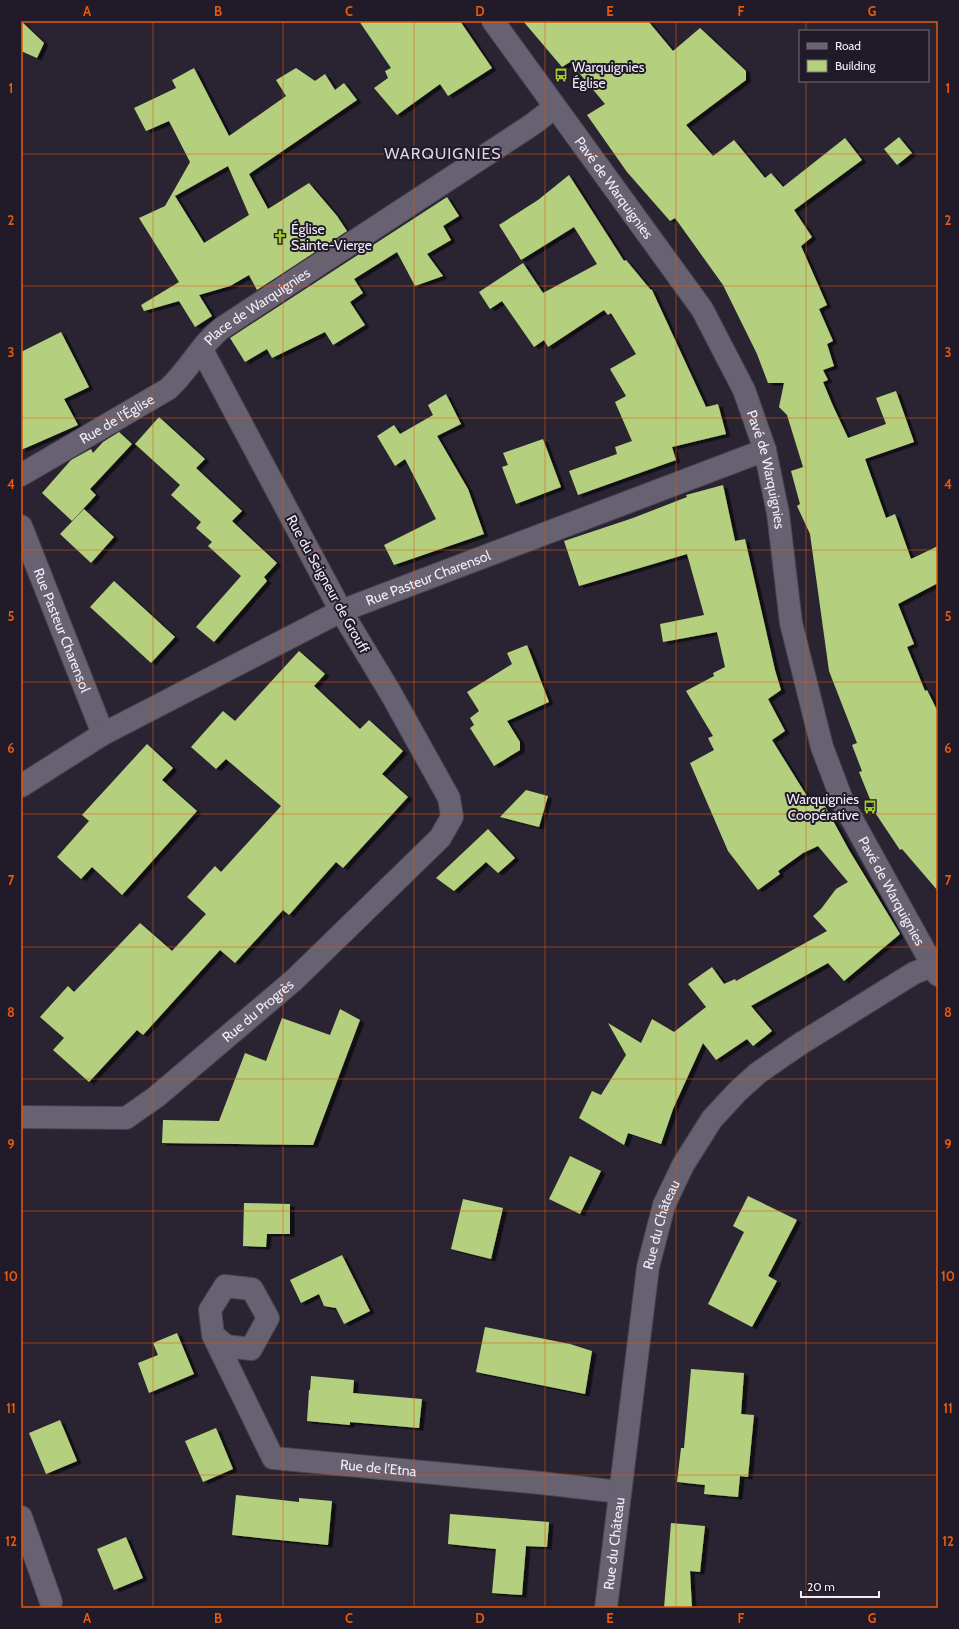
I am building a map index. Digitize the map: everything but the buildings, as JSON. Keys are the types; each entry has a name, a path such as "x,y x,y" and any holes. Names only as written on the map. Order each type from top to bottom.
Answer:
{"street":[{"name":"Pavé de Warquignies","path":"493,21 702,309 744,390 765,450 778,513 791,623 822,747 844,805 936,968"},
{"name":"Place de Warquignies","path":"202,350 208,338 222,328 556,107"},
{"name":"Rue de l'Église","path":"21,476 168,389 183,376 202,350"},
{"name":"Rue du Seigneur de Grouff","path":"202,350 341,611 390,692 449,798 452,817"},
{"name":"Rue Pasteur Charensol","path":"21,786 103,734 341,611 765,450"},
{"name":"Rue Pasteur Charensol","path":"21,526 103,734"},
{"name":"Rue du Progrès","path":"21,1117 126,1118 156,1097 294,980 440,838 452,817"},
{"name":"Rue du Château","path":"606,1608 650,1256 664,1205 688,1154 724,1105 746,1083 767,1066 914,973 936,968"},
{"name":"Rue de l'Etna","path":"213,1335 273,1458 541,1483 620,1492"},
{"path":"21,1517 51,1602"}],"place":[{"name":"Warquignies Église","path":"561,75"},
{"name":"Église Sainte-Vierge","path":"280,237"},
{"name":"Warquignies Coopérative","path":"870,807"}],"district":[{"name":"WARQUIGNIES","path":"443,153"}]}
